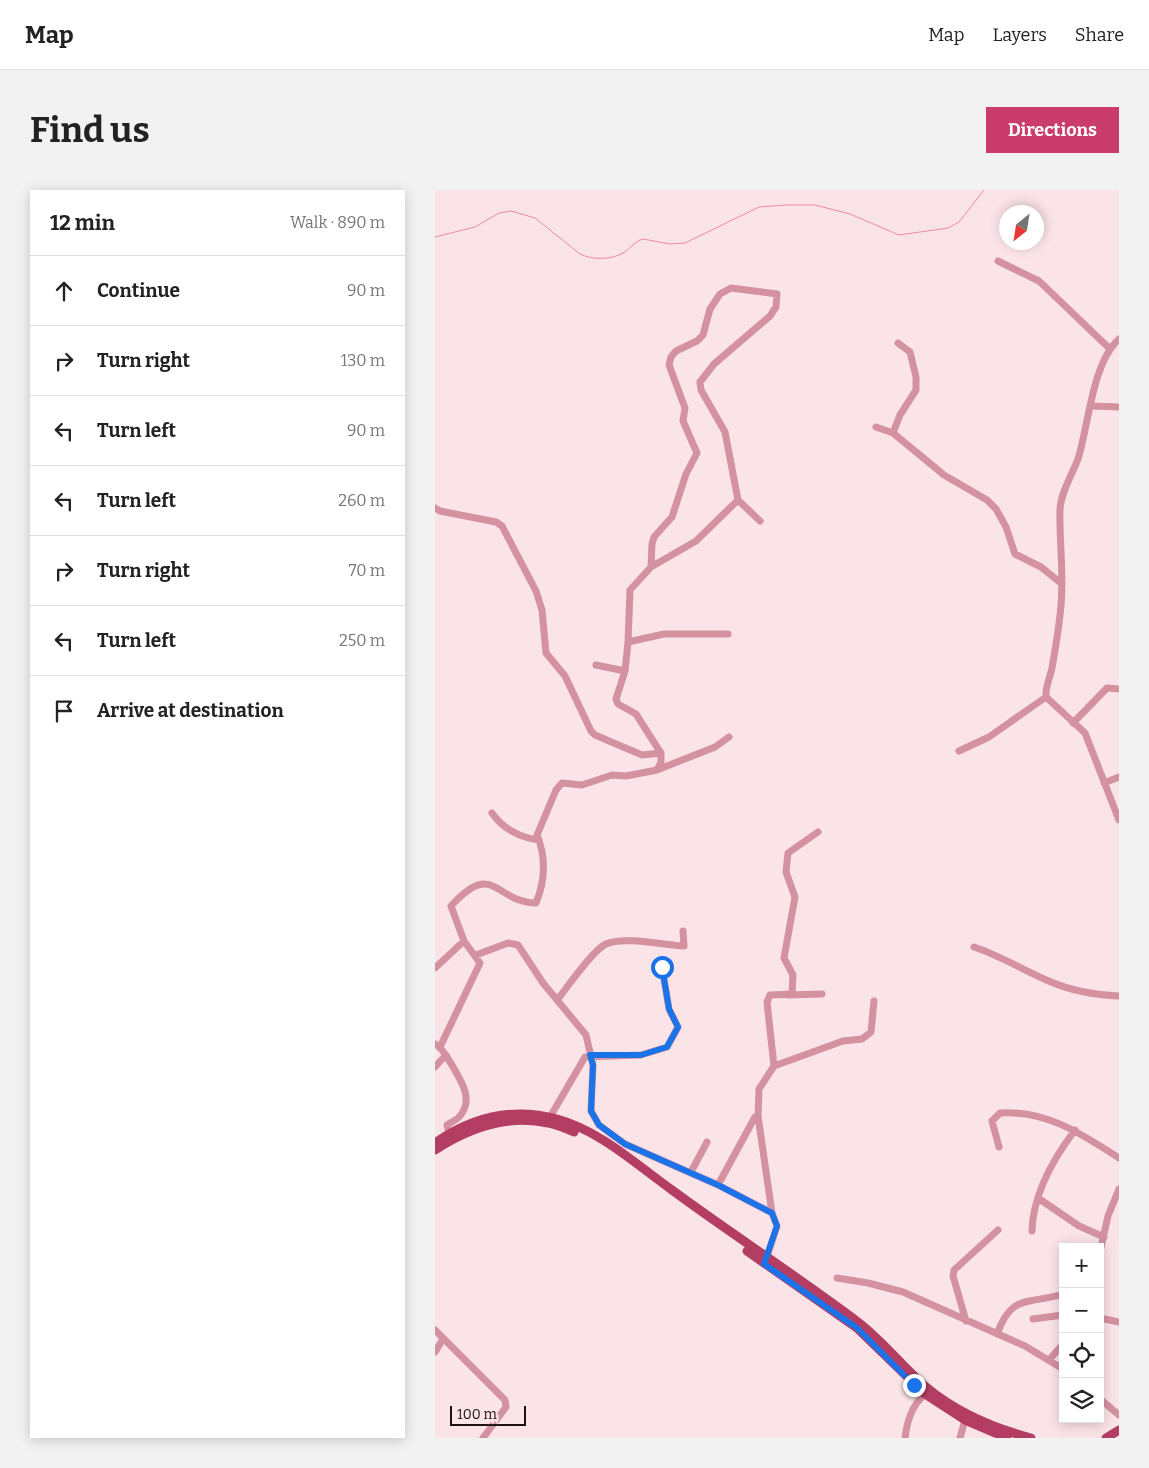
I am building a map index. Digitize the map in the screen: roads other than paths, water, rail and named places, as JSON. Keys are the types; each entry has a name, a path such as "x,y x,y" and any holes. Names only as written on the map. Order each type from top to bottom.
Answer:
{"main road":[{"path":"435,1150 449,1137 474,1122 505,1114 529,1114 550,1117 583,1130 608,1145 765,1261"},
{"path":"435,1143 477,1127 508,1120 539,1121 565,1128 608,1152 765,1261 859,1323 928,1392 965,1420 1007,1438"},
{"path":"928,1392 989,1425 1031,1438"},
{"path":"1106,1438 1119,1430"}],"street":[{"path":"998,261 1039,281 1109,348"},
{"path":"651,567 652,544 655,537 672,517 686,474 697,453 683,421 685,408 669,365 671,357 676,351 697,341 703,335 710,309 719,294 731,288 777,294 777,303 770,316 714,364 700,382 701,390 725,432 738,500 760,521"},
{"path":"1119,339 1109,348 1097,379 1078,458 1063,494 1060,508 1061,614 1052,670 1046,690 1046,697 1085,733 1119,820"},
{"path":"893,434 900,415 916,390 916,377 910,352 898,343"},
{"path":"1092,406 1119,407"},
{"path":"876,427 893,434 944,475 987,500 996,509 1006,527 1015,554 1041,567 1062,584"},
{"path":"657,770 661,762 661,753 636,714 618,704 617,699 625,671 630,590 651,567 696,541 738,500"},
{"path":"435,508 496,522 502,526 536,591 542,610 545,653 565,676 591,731 595,735 642,755 661,753"},
{"path":"628,642 664,634 728,634"},
{"path":"596,665 625,671"},
{"path":"1073,723 1107,688 1119,689"},
{"path":"959,752 989,737 1046,697"},
{"path":"449,1137 447,1126 459,1117 464,1108 466,1093 446,1055 438,1045 480,963 464,941 451,906 474,885 488,884 527,902 536,902 543,886 543,858 537,835 556,790 562,783 583,785 612,775 625,776 657,770 715,747 729,738"},
{"path":"1104,783 1119,776"},
{"path":"493,813 499,823 521,836 539,840"},
{"path":"792,994 793,975 784,958 795,897 786,872 788,853 818,832"},
{"path":"558,999 597,951 606,944 625,942 684,946 683,930"},
{"path":"435,968 464,941"},
{"path":"476,955 509,943 518,945 543,983 586,1035 593,1065 591,1111 599,1125 625,1144 691,1172 772,1213"},
{"path":"974,947 998,955 1051,982 1076,991 1119,996"},
{"path":"550,1117 585,1057 590,1055 641,1055 667,1047 678,1027 669,1009 662,967"},
{"path":"774,1066 767,1002 770,995 822,994"},
{"path":"765,1261 777,1226 772,1213 758,1116 759,1089 774,1066 843,1041 862,1039 871,1032 874,1001"},
{"path":"435,1067 446,1055"},
{"path":"999,1147 992,1122 1000,1113 1019,1112 1075,1130 1119,1158"},
{"path":"718,1185 755,1117 758,1116"},
{"path":"1032,1230 1033,1212 1056,1155 1075,1130"},
{"path":"691,1172 707,1142"},
{"path":"1102,1243 1108,1216 1119,1189"},
{"path":"1038,1198 1079,1226 1104,1237"},
{"path":"966,1321 953,1276 954,1270 998,1230"},
{"path":"837,1278 868,1283 903,1292 1025,1346 1059,1366"},
{"path":"997,1334 1003,1318 1010,1308 1059,1295"},
{"path":"1033,1319 1059,1316"},
{"path":"1104,1319 1119,1322"},
{"path":"435,1330 505,1400 506,1407 483,1438"},
{"path":"435,1352 443,1339"},
{"path":"1049,1360 1059,1349"},
{"path":"905,1438 907,1422 928,1392"},
{"path":"1104,1402 1119,1414"},
{"path":"960,1438 965,1420"}],"waterway":[{"path":"435,237 475,227 499,213 511,211 535,218 580,254 590,257 607,258 623,253 643,239 670,244 685,243 759,207 787,205 815,205 850,214 899,235 948,228 959,222 984,190"}]}
